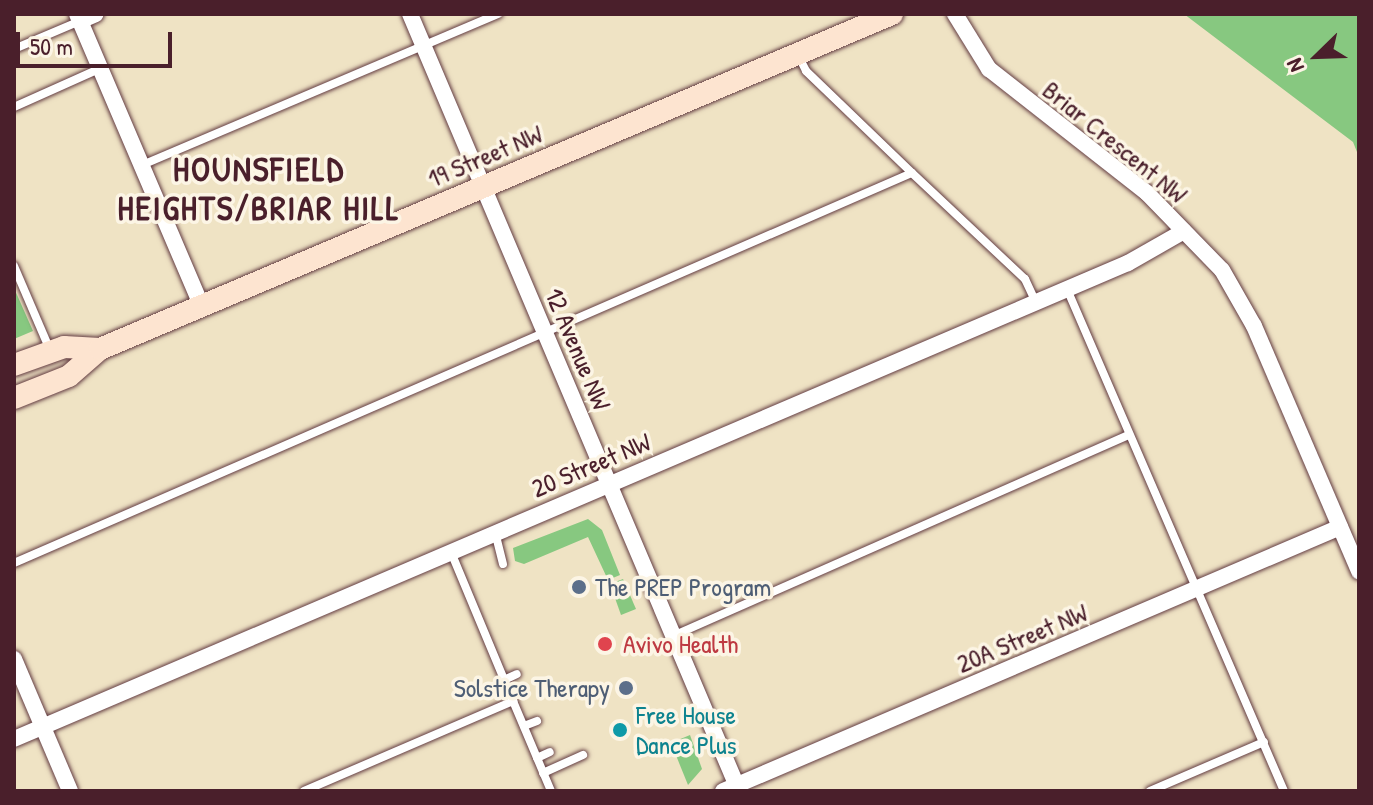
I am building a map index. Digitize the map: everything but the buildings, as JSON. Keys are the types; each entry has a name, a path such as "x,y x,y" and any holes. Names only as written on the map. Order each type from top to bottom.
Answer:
{"street":[{"path":"96,14 78,17 202,307"},
{"name":"12 Avenue NW","path":"410,14 675,635 733,789"},
{"name":"19 Street NW","path":"14,398 69,376 100,349 892,14"},
{"name":"Briar Crescent NW","path":"955,14 989,69 1147,193 1222,270 1254,326 1359,571"},
{"name":"20 Street NW","path":"14,739 1035,300 1067,289 1184,231"},
{"name":"19 Street NW","path":"14,365 50,351 100,349"},
{"name":"20A Street NW","path":"733,789 1340,527"},
{"path":"14,659 70,791"}],"lane":[{"path":"141,165 498,14"},
{"path":"14,49 78,17"},
{"path":"798,54 806,71 1025,279 1035,300"},
{"path":"14,107 99,69"},
{"path":"14,563 546,335 912,173"},
{"path":"14,266 50,351"},
{"path":"1067,289 1284,791"},
{"path":"675,635 1129,435"},
{"path":"495,531 503,564"},
{"path":"450,550 551,791"},
{"path":"504,680 517,674"},
{"path":"304,791 513,701"},
{"path":"524,726 537,721"},
{"path":"1150,791 1264,742"},
{"path":"537,758 550,752"},
{"path":"543,773 583,755"}],"green space":[{"path":"1184,14 1359,14 1359,157 1353,142"},
{"path":"14,288 33,331 14,339"},
{"path":"588,519 602,530 620,575 608,580 588,537 524,564 515,561 513,548"},
{"path":"623,579 636,609 621,615 610,584"},
{"path":"690,735 702,769 688,785 671,743"}],"place":[{"name":"The PREP Program","path":"579,587"},
{"name":"Avivo Health","path":"605,644"},
{"name":"Solstice Therapy","path":"626,688"},
{"name":"Free House Dance Plus","path":"620,730"}],"district":[{"name":"HOUNSFIELD HEIGHTS/BRIAR HILL","path":"259,188"}]}
